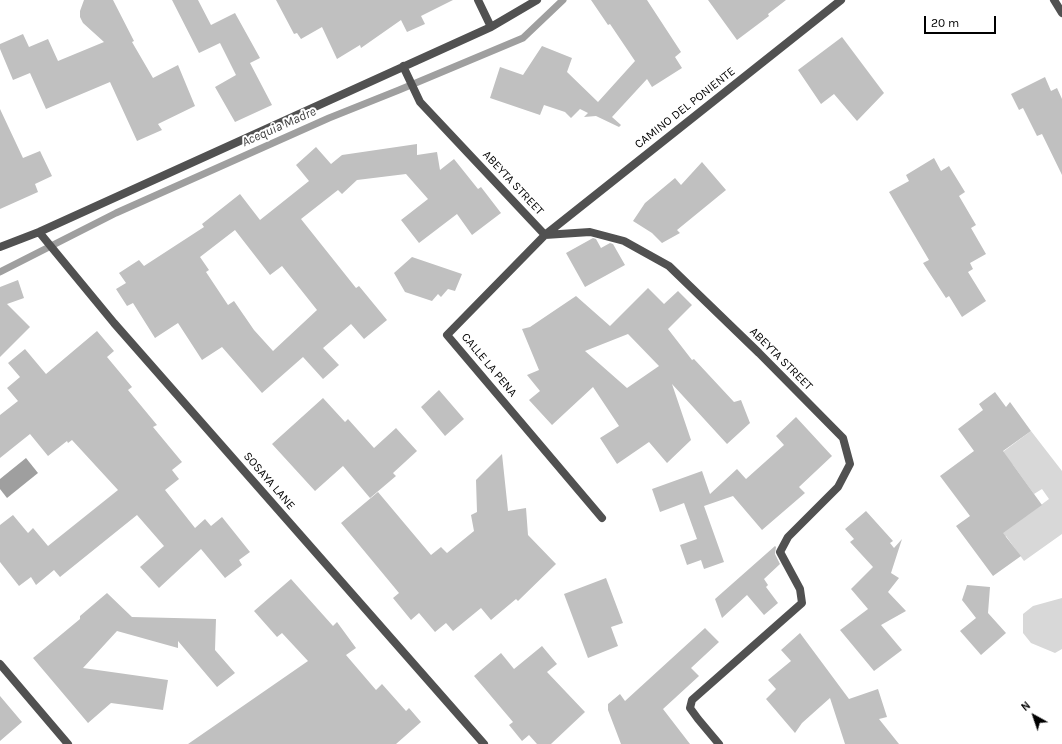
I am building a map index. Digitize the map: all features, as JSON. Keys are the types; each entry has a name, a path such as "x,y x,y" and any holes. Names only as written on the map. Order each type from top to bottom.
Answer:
{"street":[{"path":"478,0 491,27"},
{"path":"0,247 39,232 491,27 537,0"},
{"name":"CAMINO DEL PONIENTE","path":"545,235 841,0"},
{"path":"1054,0 1062,12"},
{"name":"ABEYTA STREET","path":"403,66 420,102 545,235 590,232 624,241 669,266 759,353 843,438 850,464 838,487 788,536 780,552 800,589 802,603 692,700 690,708 719,744"},
{"name":"SOSAYA LANE","path":"39,232 114,323 484,744"},
{"name":"CALLE LA PENA","path":"545,235 447,335 602,518"},
{"path":"0,664 68,744"}],"shaded area":[{"path":"1031,431 1062,471 1062,534 1024,561 1006,536 999,541 991,482 1026,516 1049,499 1042,489 1034,494 1013,465 1000,454"},
{"path":"26,458 38,473 7,498 0,489 0,479"},
{"path":"1062,598 1062,649 1055,653 1031,643 1023,633 1023,614 1033,606"}],"building":[{"path":"84,0 113,0 134,41 132,42 153,78 178,65 195,106 158,124 162,130 137,141 110,82 46,109 30,73 13,80 0,49 0,44 23,34 29,47 48,39 58,61 104,42 83,23 80,17 80,11"},
{"path":"172,0 198,0 211,25 235,13 260,58 250,63 272,105 235,122 215,87 236,75 220,43 199,53"},
{"path":"276,0 453,0 421,16 425,24 407,32 401,20 361,48 360,45 337,59 322,27 301,39 297,33 294,34"},
{"path":"591,0 647,0 681,52 675,57 682,68 652,87 647,79 612,117 621,125 619,127 596,116 584,117 588,113 580,109 571,118 565,112 544,105 540,115 490,98 500,67 523,75 542,46 572,58 567,72 598,102 635,61 610,24 608,25"},
{"path":"708,0 786,0 768,14 769,16 737,40"},
{"path":"842,37 884,93 857,121 834,94 821,104 798,70"},
{"path":"1045,77 1051,91 1057,88 1062,99 1062,175 1042,134 1037,136 1023,108 1019,110 1011,94"},
{"path":"0,109 23,158 40,151 52,176 35,184 38,192 0,209"},
{"path":"417,144 417,155 437,152 440,170 454,159 478,189 481,187 501,213 472,235 457,214 419,243 401,220 428,199 406,174 357,180 342,194 338,190 301,219 356,288 359,286 387,320 364,339 351,324 323,348 339,365 323,379 303,357 262,393 222,347 202,360 178,323 155,338 133,303 127,306 116,289 126,283 119,273 139,260 144,266 204,227 202,224 240,194 260,220 309,181 296,165 316,147 331,164 342,155","holes":["235,230 270,275 282,266 317,310 273,351 254,330 234,301 228,305 206,272 209,270 200,257"]},
{"path":"934,158 941,171 949,166 965,192 959,196 976,225 971,228 986,254 970,263 973,269 968,272 986,301 962,317 949,296 946,298 923,263 929,260 889,192 909,181 906,175"},
{"path":"702,162 726,190 677,230 680,233 662,243 652,233 633,221 645,203 675,178 681,185"},
{"path":"593,238 596,239 601,248 610,243 613,244 625,265 585,287 566,253"},
{"path":"412,257 462,274 455,291 448,289 441,297 438,294 432,301 405,292 394,273"},
{"path":"18,280 24,298 7,304 30,327 0,357 0,287"},
{"path":"648,288 664,304 678,291 692,305 668,329 692,360 694,359 734,402 741,400 750,423 727,444 672,384 691,440 667,463 649,442 617,464 600,438 619,426 593,387 552,425 529,400 540,391 527,375 539,370 522,329 530,327 576,296 610,326","holes":["628,334 659,366 627,388 585,351"]},
{"path":"97,331 114,351 107,357 132,387 128,390 157,425 153,427 182,462 172,470 179,479 165,490 195,528 205,519 211,526 222,517 250,552 239,560 242,565 225,578 201,549 159,588 140,567 164,546 137,515 60,577 54,570 36,585 31,577 19,586 0,562 0,525 13,515 28,533 33,528 48,546 118,490 72,440 68,443 67,441 48,456 30,434 0,458 0,415 18,401 7,388 20,377 8,363 25,349 46,374"},
{"path":"439,390 464,419 445,436 421,407"},
{"path":"995,392 1006,407 1010,402 1031,431 1003,451 1042,505 1003,533 1021,556 993,576 956,526 970,516 940,476 974,451 958,429 983,410 979,404"},
{"path":"323,398 345,422 348,419 374,448 396,428 417,451 393,473 396,476 370,498 343,466 315,491 272,444"},
{"path":"796,417 832,456 799,487 805,493 762,530 733,496 704,506 724,562 704,569 701,560 687,565 680,545 697,539 684,503 660,512 652,489 702,471 710,494 737,469 746,479 784,445 776,436"},
{"path":"502,454 508,511 526,508 528,535 556,564 518,601 516,599 491,620 481,608 453,631 446,623 435,632 419,613 411,620 393,598 399,593 341,523 378,492 431,555 441,547 447,553 474,531 471,515 477,512 476,480"},
{"path":"866,511 893,541 890,543 894,548 902,539 891,573 899,578 888,592 906,611 881,625 902,650 874,671 840,630 868,609 851,589 873,567 850,542 854,539 845,529"},
{"path":"775,546 775,554 780,564 764,579 768,585 766,587 778,603 764,615 747,595 722,618 715,599"},
{"path":"606,578 623,623 611,627 618,646 588,658 564,594"},
{"path":"291,579 333,626 337,622 356,648 346,655 376,690 382,684 406,711 409,708 421,722 396,744 188,744 308,661 282,633 277,637 254,611"},
{"path":"967,585 990,587 988,613 1006,633 981,655 960,631 976,618 962,600"},
{"path":"107,593 132,617 216,619 215,650 235,673 217,687 178,641 178,648 117,631 83,668 168,680 163,710 111,703 88,723 33,658 80,619 80,616"},
{"path":"705,628 719,642 691,668 699,676 663,709 690,744 621,744 608,710 608,704 620,694 625,701"},
{"path":"800,633 849,699 878,689 887,717 879,719 899,744 845,744 830,698 802,723 795,733 766,699 776,689 768,680 791,661 781,650"},
{"path":"542,646 557,664 547,672 585,712 551,744 537,744 529,735 522,741 509,725 513,722 474,676 501,653 514,669"},
{"path":"0,696 22,722 0,741"}],"waterway":[{"name":"Acequia Madre","path":"0,272 116,213 329,118 523,38 563,0"}]}
